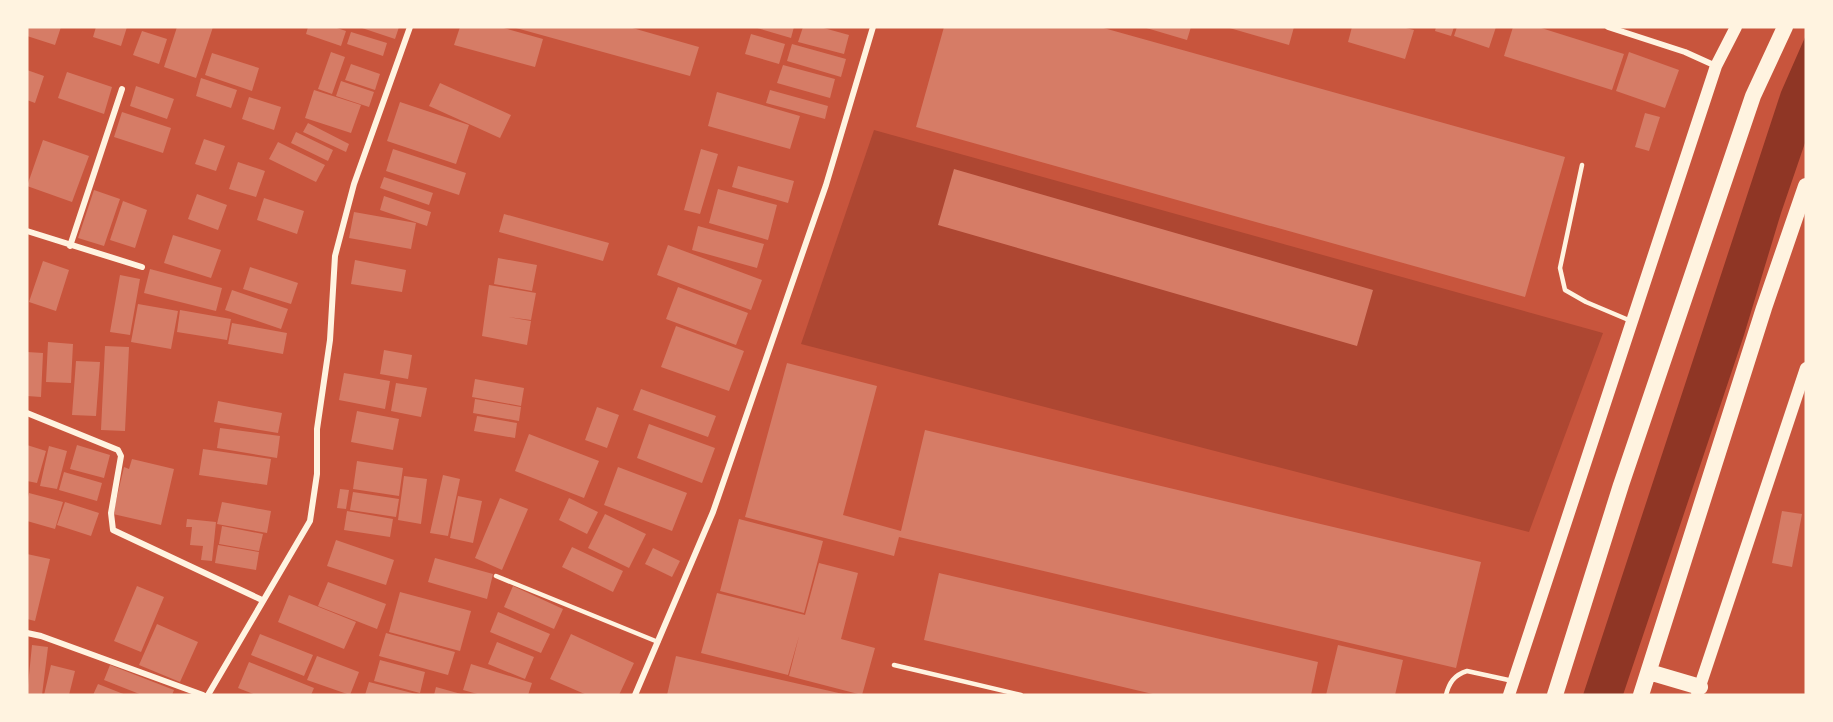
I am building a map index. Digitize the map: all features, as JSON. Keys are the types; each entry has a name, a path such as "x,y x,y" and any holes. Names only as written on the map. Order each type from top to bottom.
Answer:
{"highway":[{"path":"1556,695 1621,485 1753,96 1785,27"},
{"path":"1641,695 1764,308 1806,186"},
{"path":"1649,672 1699,691"}],"main road":[{"path":"1509,695 1716,66 1736,27"},
{"path":"1699,691 1806,368"}],"street":[{"path":"27,633 205,695 310,521 317,474 317,429 330,340 335,256 354,184 410,27"},
{"path":"635,695 714,512 826,185 873,27"},
{"path":"1608,27 1685,52 1716,66"},
{"path":"70,246 122,89"},
{"path":"27,231 142,267"},
{"path":"27,413 118,450 121,456 111,513 113,530 262,600"}],"lane":[{"path":"1582,165 1560,268 1565,291 1632,321"},
{"path":"496,576 658,642"},
{"path":"894,665 1021,695"},
{"path":"1446,695 1450,682 1467,671 1514,681"}],"shaded area":[{"path":"1806,35 1806,140 1744,335 1623,695 1583,695 1781,92"},
{"path":"874,130 1603,333 1529,532 801,344"}],"building":[{"path":"27,27 61,27 55,45 27,36"},
{"path":"96,27 127,27 121,46 93,37"},
{"path":"177,27 213,27 196,78 164,67"},
{"path":"308,27 334,27 346,31 341,46 306,34"},
{"path":"359,27 399,27 395,39"},
{"path":"460,27 500,27 543,39 535,67 454,45"},
{"path":"629,27 699,47 690,76 516,28"},
{"path":"754,27 794,27 791,38"},
{"path":"803,27 820,27 849,35 844,54 798,42"},
{"path":"944,27 1100,27 1565,157 1525,297 916,127"},
{"path":"1143,27 1191,27 1187,40"},
{"path":"1226,27 1294,27 1289,45"},
{"path":"1352,27 1402,27 1414,30 1405,59 1348,42"},
{"path":"1436,27 1454,27 1451,36 1435,31"},
{"path":"1457,27 1496,27 1489,48 1454,36"},
{"path":"1513,27 1538,27 1624,54 1612,90 1504,56"},
{"path":"142,31 167,39 159,64 133,55"},
{"path":"351,32 387,43 383,56 347,44"},
{"path":"751,34 785,44 779,64 745,54"},
{"path":"792,44 846,59 841,77 787,61"},
{"path":"331,52 345,57 332,94 318,89"},
{"path":"1629,52 1679,70 1665,108 1616,91"},
{"path":"212,53 259,68 252,91 205,75"},
{"path":"351,64 380,74 375,90 345,80"},
{"path":"783,65 835,79 830,98 777,83"},
{"path":"27,70 44,76 35,103 27,100"},
{"path":"67,72 112,87 104,114 58,98"},
{"path":"201,78 237,90 231,108 196,96"},
{"path":"341,81 374,92 369,107 336,96"},
{"path":"440,83 511,115 500,138 429,106"},
{"path":"136,86 174,99 167,119 130,106"},
{"path":"314,90 361,105 351,133 305,118"},
{"path":"770,90 828,106 825,119 766,103"},
{"path":"717,92 800,116 790,149 708,126"},
{"path":"249,97 281,107 274,130 242,119"},
{"path":"400,102 469,125 456,164 387,141"},
{"path":"122,112 171,128 163,153 114,137"},
{"path":"1645,113 1660,117 1649,151 1635,147"},
{"path":"308,123 349,144 346,152 303,132"},
{"path":"296,132 333,150 328,161 291,143"},
{"path":"204,139 225,146 216,171 195,164"},
{"path":"43,140 89,156 72,202 27,186"},
{"path":"278,142 325,165 316,182 269,159"},
{"path":"393,149 466,173 459,195 386,171"},
{"path":"701,149 718,154 700,214 684,210"},
{"path":"238,162 265,171 256,197 229,189"},
{"path":"738,166 794,181 788,203 732,187"},
{"path":"954,169 1373,290 1357,346 938,225"},
{"path":"384,177 433,193 429,205 380,188"},
{"path":"718,189 777,205 768,240 709,223"},
{"path":"94,190 120,199 104,246 78,238"},
{"path":"197,194 227,205 218,230 188,219"},
{"path":"384,196 431,212 427,226 380,210"},
{"path":"264,198 304,211 297,234 257,220"},
{"path":"123,201 147,210 135,248 110,240"},
{"path":"354,212 416,223 411,249 349,238"},
{"path":"504,214 609,243 603,261 499,232"},
{"path":"698,226 764,244 757,268 692,250"},
{"path":"173,235 221,250 211,278 164,263"},
{"path":"668,245 762,280 751,310 657,275"},
{"path":"498,258 537,265 532,291 494,284"},
{"path":"355,260 406,270 402,292 351,284"},
{"path":"43,261 69,270 56,311 29,302"},
{"path":"250,267 298,283 291,304 243,289"},
{"path":"150,269 222,288 216,311 144,293"},
{"path":"120,275 140,279 130,335 110,332"},
{"path":"489,285 536,293 531,320 508,317 531,321 527,345 482,336"},
{"path":"678,287 748,313 736,345 666,319"},
{"path":"232,290 288,309 281,329 225,310"},
{"path":"138,304 178,311 171,349 131,342"},
{"path":"180,310 231,319 227,340 177,332"},
{"path":"232,323 287,333 283,354 228,344"},
{"path":"676,326 744,351 729,391 661,367"},
{"path":"48,342 73,344 71,383 46,382"},
{"path":"105,346 129,347 125,431 101,430"},
{"path":"384,350 412,355 408,379 380,374"},
{"path":"27,352 43,353 41,397 27,396"},
{"path":"76,361 100,362 96,416 72,415"},
{"path":"787,363 877,386 843,515 901,531 925,430 1481,562 1456,668 899,537 894,556 745,517"},
{"path":"344,373 390,381 385,409 339,400"},
{"path":"475,379 524,388 521,406 472,397"},
{"path":"396,383 427,388 421,417 391,411"},
{"path":"641,389 716,416 708,437 633,410"},
{"path":"475,399 521,407 519,421 473,413"},
{"path":"218,401 282,413 278,433 214,422"},
{"path":"597,407 619,415 607,448 585,440"},
{"path":"357,411 399,419 393,450 351,442"},
{"path":"477,416 517,423 515,438 474,431"},
{"path":"649,424 715,448 702,483 637,458"},
{"path":"220,428 280,436 277,458 217,448"},
{"path":"529,434 599,461 584,498 515,471"},
{"path":"27,445 46,451 37,483 27,481"},
{"path":"77,445 110,455 104,478 70,469"},
{"path":"49,446 67,451 57,489 40,486"},
{"path":"203,449 271,459 267,485 199,475"},
{"path":"132,459 174,469 161,525 113,514 124,467 129,469"},
{"path":"357,461 403,468 399,496 353,489"},
{"path":"618,467 687,493 672,531 604,505"},
{"path":"64,472 102,483 97,501 59,490"},
{"path":"443,475 460,479 448,536 430,533"},
{"path":"404,476 427,479 421,524 398,520"},
{"path":"340,489 349,490 346,509 337,508"},
{"path":"353,492 399,499 396,517 350,510"},
{"path":"29,493 63,502 55,529 27,521"},
{"path":"458,496 482,501 473,543 450,538"},
{"path":"500,498 528,509 502,570 475,558"},
{"path":"569,498 598,512 587,534 559,520"},
{"path":"65,502 99,513 91,536 57,525"},
{"path":"222,502 271,511 267,533 217,524"},
{"path":"347,511 393,519 390,537 344,530"},
{"path":"1782,511 1802,514 1792,567 1772,563"},
{"path":"605,514 646,534 629,568 588,548"},
{"path":"187,519 216,522 212,561 201,560 203,546 190,545 192,527 186,527"},
{"path":"739,519 823,541 804,613 720,591"},
{"path":"222,526 263,534 259,551 219,544"},
{"path":"336,540 394,560 386,585 327,566"},
{"path":"218,545 259,552 256,570 215,563"},
{"path":"572,547 623,571 613,592 562,567"},
{"path":"653,548 680,561 672,577 645,564"},
{"path":"27,554 50,559 35,621 27,619"},
{"path":"435,558 493,574 487,599 428,582"},
{"path":"819,563 858,573 841,639 875,648 862,695 789,676 799,636 788,675 701,653 717,593 805,615"},
{"path":"939,573 1318,662 1311,695 1157,695 924,640"},
{"path":"328,582 386,604 377,629 318,606"},
{"path":"137,586 164,597 141,652 114,641"},
{"path":"513,586 563,609 554,629 504,607"},
{"path":"400,592 471,611 460,651 389,632"},
{"path":"289,595 356,622 344,649 278,622"},
{"path":"498,612 550,634 541,653 490,632"},
{"path":"157,624 198,642 180,682 139,665"},
{"path":"386,633 455,652 448,675 379,656"},
{"path":"260,634 313,655 304,676 251,655"},
{"path":"571,634 634,663 619,695 587,695 550,679"},
{"path":"497,642 534,657 525,679 488,664"},
{"path":"32,645 48,647 42,695 27,695"},
{"path":"1338,645 1403,660 1395,695 1326,695"},
{"path":"317,656 359,672 350,695 307,680"},
{"path":"676,656 843,694 843,695 667,695"},
{"path":"380,660 425,672 420,693 374,681"},
{"path":"249,662 314,688 311,695 256,695 238,688"},
{"path":"471,664 532,683 528,695 481,695 463,690"},
{"path":"51,665 75,671 69,695 44,695"},
{"path":"110,665 174,690 172,695 142,695 104,680"},
{"path":"369,682 416,694 416,695 365,695"},
{"path":"98,684 126,695 93,695"},
{"path":"436,687 461,694 434,695"}]}
